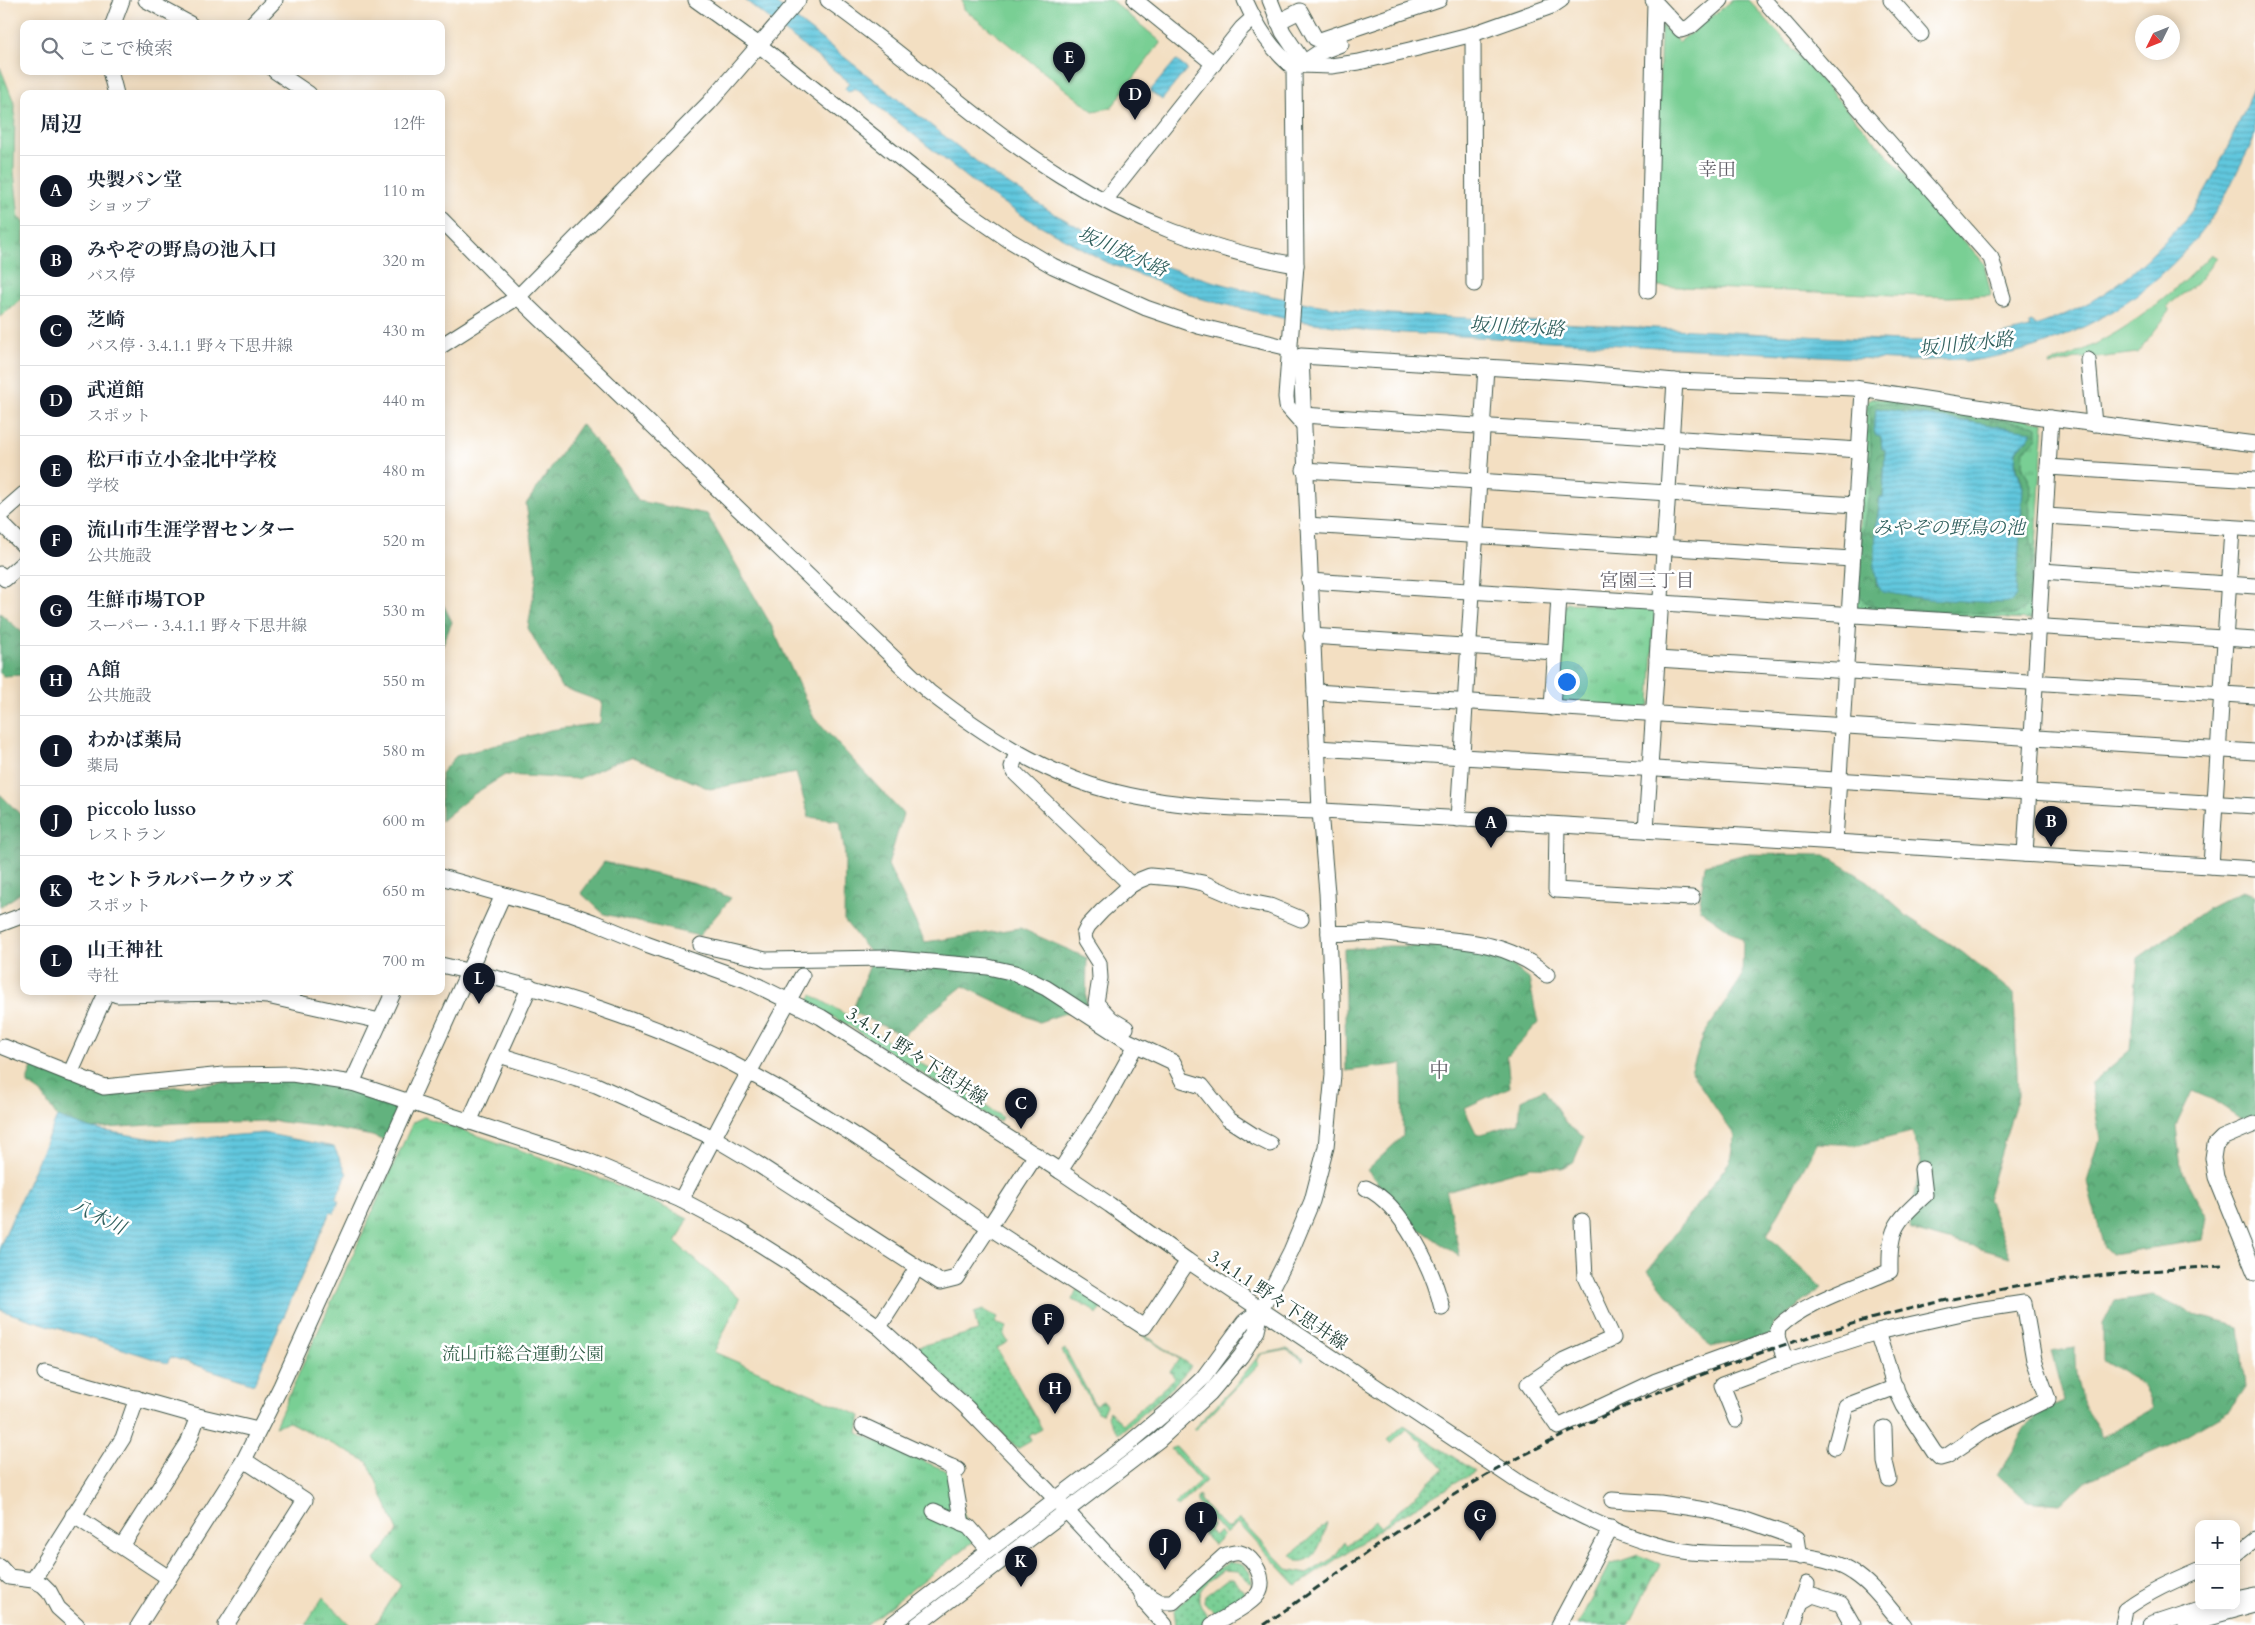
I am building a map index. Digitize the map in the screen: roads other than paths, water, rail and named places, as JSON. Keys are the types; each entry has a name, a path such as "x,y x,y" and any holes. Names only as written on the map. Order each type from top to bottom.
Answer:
{"street":[{"path":"114,20 122,0"},
{"path":"146,0 183,20"},
{"path":"256,20 275,0"},
{"path":"696,0 761,42 964,209 1009,240 1053,266 1146,308 1198,326 1290,344"},
{"path":"445,343 518,297 709,103 798,0"},
{"path":"828,0 1022,149 1066,179 1149,222 1174,232 1295,268"},
{"path":"1135,0 1214,64"},
{"path":"1245,0 1253,18 1272,46 1300,65 1331,66 1359,62 1473,34 1552,6 1561,0"},
{"path":"1270,0 1278,22 1300,65 1295,268 1287,406 1302,419 1482,425 1859,450"},
{"path":"1278,22 1300,11 1315,38 1320,40 1439,0"},
{"path":"1654,1 1681,30 1690,27 1721,0"},
{"path":"1764,0 1991,258 2003,298"},
{"path":"1891,0 1921,34"},
{"path":"1648,291 1654,1"},
{"path":"1300,65 1327,48 1368,34 1398,13"},
{"path":"1105,200 1242,28 1253,18"},
{"path":"1473,34 1474,284"},
{"path":"111,75 115,90"},
{"path":"282,75 303,90"},
{"path":"445,223 518,297 929,692 978,728 1017,752 1086,783 1123,794 1190,804 1646,830 2255,869"},
{"path":"917,1625 1159,1440 1210,1393 1241,1356 1257,1331 1262,1310 1302,1227 1312,1201 1326,1147 1333,1075 1329,933 1320,811 1311,636 1301,356 1675,381 1854,388 1863,391 2051,418 2255,444"},
{"path":"2088,360 2094,424"},
{"path":"1458,819 1486,367"},
{"path":"1646,830 1675,381"},
{"path":"1835,842 1863,391"},
{"path":"2025,854 2051,418"},
{"path":"2048,467 2255,480"},
{"path":"1304,470 1856,505"},
{"path":"0,515 20,498"},
{"path":"2046,516 2255,529"},
{"path":"0,522 20,542"},
{"path":"1307,525 1852,559"},
{"path":"2211,866 2232,528"},
{"path":"0,574 5,579 20,566"},
{"path":"2042,571 2255,586"},
{"path":"1309,581 2255,640"},
{"path":"1552,708 1559,597"},
{"path":"1311,636 1555,652"},
{"path":"1657,659 2255,696"},
{"path":"1315,692 2255,752"},
{"path":"1317,748 2255,806"},
{"path":"1017,752 1012,767 1016,774 1131,885"},
{"path":"1557,825 1556,890 1692,898"},
{"path":"1060,1171 1104,1103 1131,1043 1129,1032 1096,1003 1101,971 1099,963 1085,941 1084,934 1088,926 1102,911 1131,885 1150,876 1183,878 1204,883 1245,901 1270,906 1301,919"},
{"name":"3.4.1.1 野々下思井線","path":"445,878 568,913 646,944 746,980 790,1000 858,1039 1036,1155 1188,1261 1523,1485 1562,1506 1638,1539 1684,1551 1800,1557 1822,1559 1839,1564 1855,1573 1904,1625"},
{"path":"141,1624 244,1460 281,1386 502,895"},
{"path":"0,924 20,916"},
{"path":"1329,933 1340,935 1377,932 1487,944 1518,955 1535,964 1547,975"},
{"path":"701,945 766,960 885,958 1002,969 1032,980 1131,1043 1173,1062 1182,1080 1202,1086 1228,1119 1256,1138 1270,1144"},
{"path":"445,966 530,986 629,1019 749,1073 872,1147 990,1227 1144,1327 1188,1261"},
{"path":"681,1200 802,976"},
{"path":"469,1122 530,986"},
{"path":"70,1074 105,995"},
{"path":"252,995 267,996 380,1021"},
{"path":"352,1083 392,995"},
{"path":"4,1047 104,1087 223,1075 282,1074 352,1083 586,1160 681,1200 736,1229 790,1263 879,1327 966,1407 1067,1511 1141,1591 1160,1602 1179,1599 1224,1556 1232,1553 1246,1556 1260,1574 1261,1589 1254,1599 1212,1625"},
{"path":"499,1055 596,1085 714,1138 940,1282 956,1278 1036,1155"},
{"path":"2255,1124 2222,1138 2215,1145 2213,1158 2216,1177 2255,1273"},
{"path":"1786,1360 1777,1337 1778,1328 1786,1320 1830,1296 1890,1271 1890,1257 1895,1226 1900,1217 1925,1195 1922,1169"},
{"path":"1366,1188 1379,1194 1396,1211 1428,1268 1438,1290 1442,1308"},
{"path":"1582,1222 1586,1277 1613,1338 1564,1360 1528,1384 1558,1427 1656,1381 1777,1337"},
{"path":"879,1327 917,1268"},
{"path":"1736,1420 1722,1385 1786,1360 1877,1332 1971,1311 2024,1303 2034,1360 2048,1399 1985,1430 1947,1456 1940,1458 1912,1418 1896,1387 1877,1332"},
{"path":"891,1625 1127,1445 1177,1403 1214,1364 1244,1322 1262,1310"},
{"path":"45,1373 198,1416 258,1430"},
{"path":"1835,1447 1846,1406 1896,1387"},
{"path":"33,1580 123,1438 137,1398"},
{"path":"122,1546 188,1443 198,1416"},
{"path":"863,1426 955,1468 962,1524"},
{"path":"1884,1428 1885,1462 1889,1479"},
{"path":"226,1625 305,1500 244,1460"},
{"path":"1612,1500 1660,1503 1743,1519 1797,1538 1800,1557"},
{"path":"934,1511 969,1527 989,1550"},
{"path":"73,1515 169,1578"},
{"path":"1559,1625 1611,1528"},
{"path":"2240,1551 2255,1540"},
{"path":"0,1567 9,1577 33,1580 49,1591 58,1608 77,1625"},
{"path":"2122,1625 2126,1609 2136,1601 2151,1591 2195,1572"},
{"path":"1793,1625 1807,1584"},
{"path":"1141,1591 1146,1604 1165,1625"},
{"path":"2240,1597 2255,1594"},
{"path":"1801,1602 1813,1595 1841,1604 1853,1625"},
{"path":"1169,1602 1172,1625"},
{"path":"2185,1625 2255,1606"},
{"path":"2151,1625 2197,1610"}],"water":[{"name":"坂川放水路","path":"745,0 772,0 990,172 1053,213 1124,252 1127,247 1131,248 1130,254 1194,276 1259,293 1324,306 1391,314 1899,341 1981,340 2030,328 2029,323 2032,322 2035,326 2072,311 2104,293 2134,271 2180,225 2201,198 2225,153 2255,87 2255,133 2221,203 2203,230 2182,255 2158,277 2132,298 2076,331 2046,343 2006,354 1965,362 1960,359 1910,361 1369,331 1286,319 1202,299 1108,263 1023,216 983,190 855,88 848,92 845,89 849,82"},
{"path":"1176,60 1187,69 1162,100 1150,91"},
{"name":"みやぞの野鳥の池","path":"1876,408 2031,431 2031,435 2016,451 2015,463 2023,488 2016,595 2012,601 2002,603 1926,599 1882,592 1878,585 1875,562 1880,497 1883,497 1885,450 1882,449 1881,437 1876,436 1874,432"},
{"name":"八木川","path":"57,1117 92,1129 167,1141 263,1133 334,1147 347,1174 336,1199 339,1201 334,1213 330,1212 254,1384 171,1357 167,1363 0,1310 0,1246"}],"railway":[{"path":"1264,1625 1390,1536 1488,1474 1581,1427 1640,1400 1762,1352 1887,1314 2015,1287 2145,1272 2223,1266"}],"place":[{"name":"松戸市立小金北中学校","path":"1069,83"},
{"name":"武道館","path":"1135,120"},
{"name":"みやぞの野鳥の池入口","path":"2051,847"},
{"name":"央製パン堂","path":"1491,848"},
{"name":"山王神社","path":"479,1004"},
{"name":"芝崎","path":"1021,1129"},
{"name":"流山市生涯学習センター","path":"1048,1345"},
{"name":"A館","path":"1055,1414"},
{"name":"生鮮市場TOP","path":"1480,1541"},
{"name":"わかば薬局","path":"1201,1543"},
{"name":"piccolo lusso","path":"1165,1570"},
{"name":"セントラルパークウッズ","path":"1021,1587"}],"district":[{"name":"幸田","path":"1717,169"},
{"name":"宮園三丁目","path":"1647,580"},
{"name":"中","path":"1439,1070"}],"park label":[{"name":"流山市総合運動公園","path":"523,1354"}]}
